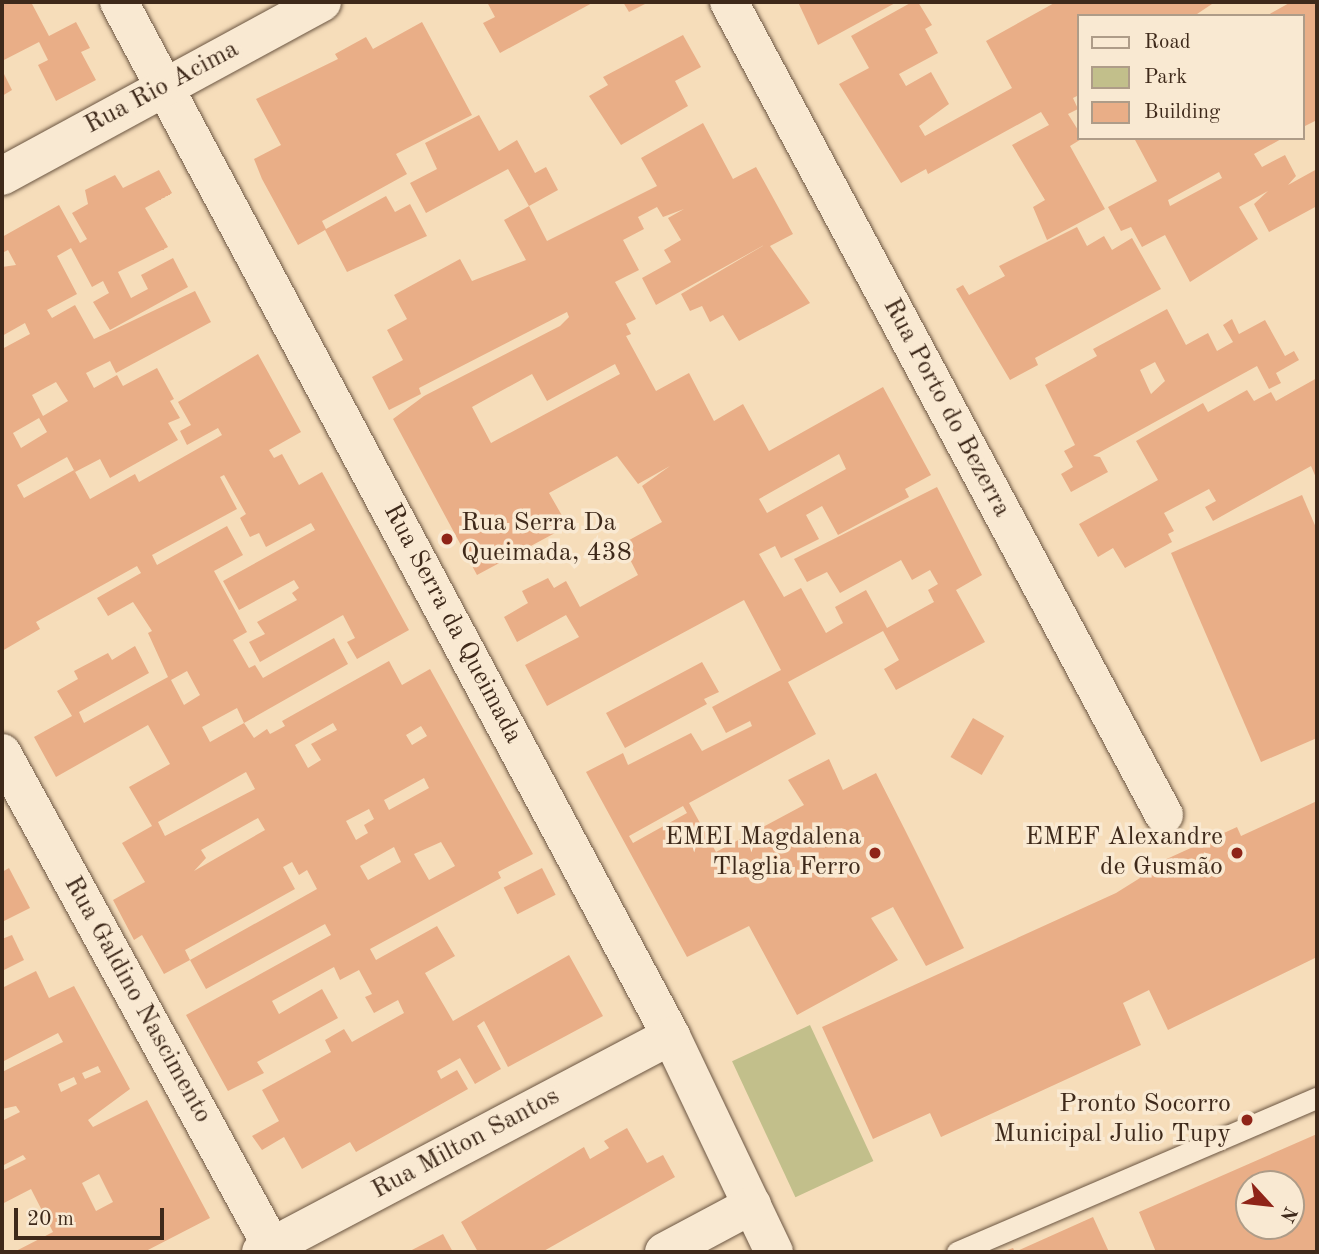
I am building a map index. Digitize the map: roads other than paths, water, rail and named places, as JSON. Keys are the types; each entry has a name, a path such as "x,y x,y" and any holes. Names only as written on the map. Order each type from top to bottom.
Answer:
{"street":[{"name":"Rua Serra da Queimada","path":"119,2 671,1037 774,1252"},
{"name":"Rua Rio Acima","path":"2,176 322,2"},
{"name":"Rua Porto do Bezerra","path":"729,2 1164,815"},
{"name":"Rua Galdino Nascimento","path":"2,753 266,1250"},
{"name":"Rua Milton Santos","path":"266,1250 671,1037"},
{"path":"664,1252 752,1205"}],"lane":[{"path":"957,1252 1317,1098"}],"place":[{"name":"Rua Serra Da Queimada, 438","path":"447,539"},
{"name":"EMEI Magdalena Tlaglia Ferro","path":"875,853"},
{"name":"EMEF Alexandre de Gusmão","path":"1237,853"},
{"name":"Pronto Socorro Municipal Julio Tupy","path":"1247,1120"}]}
